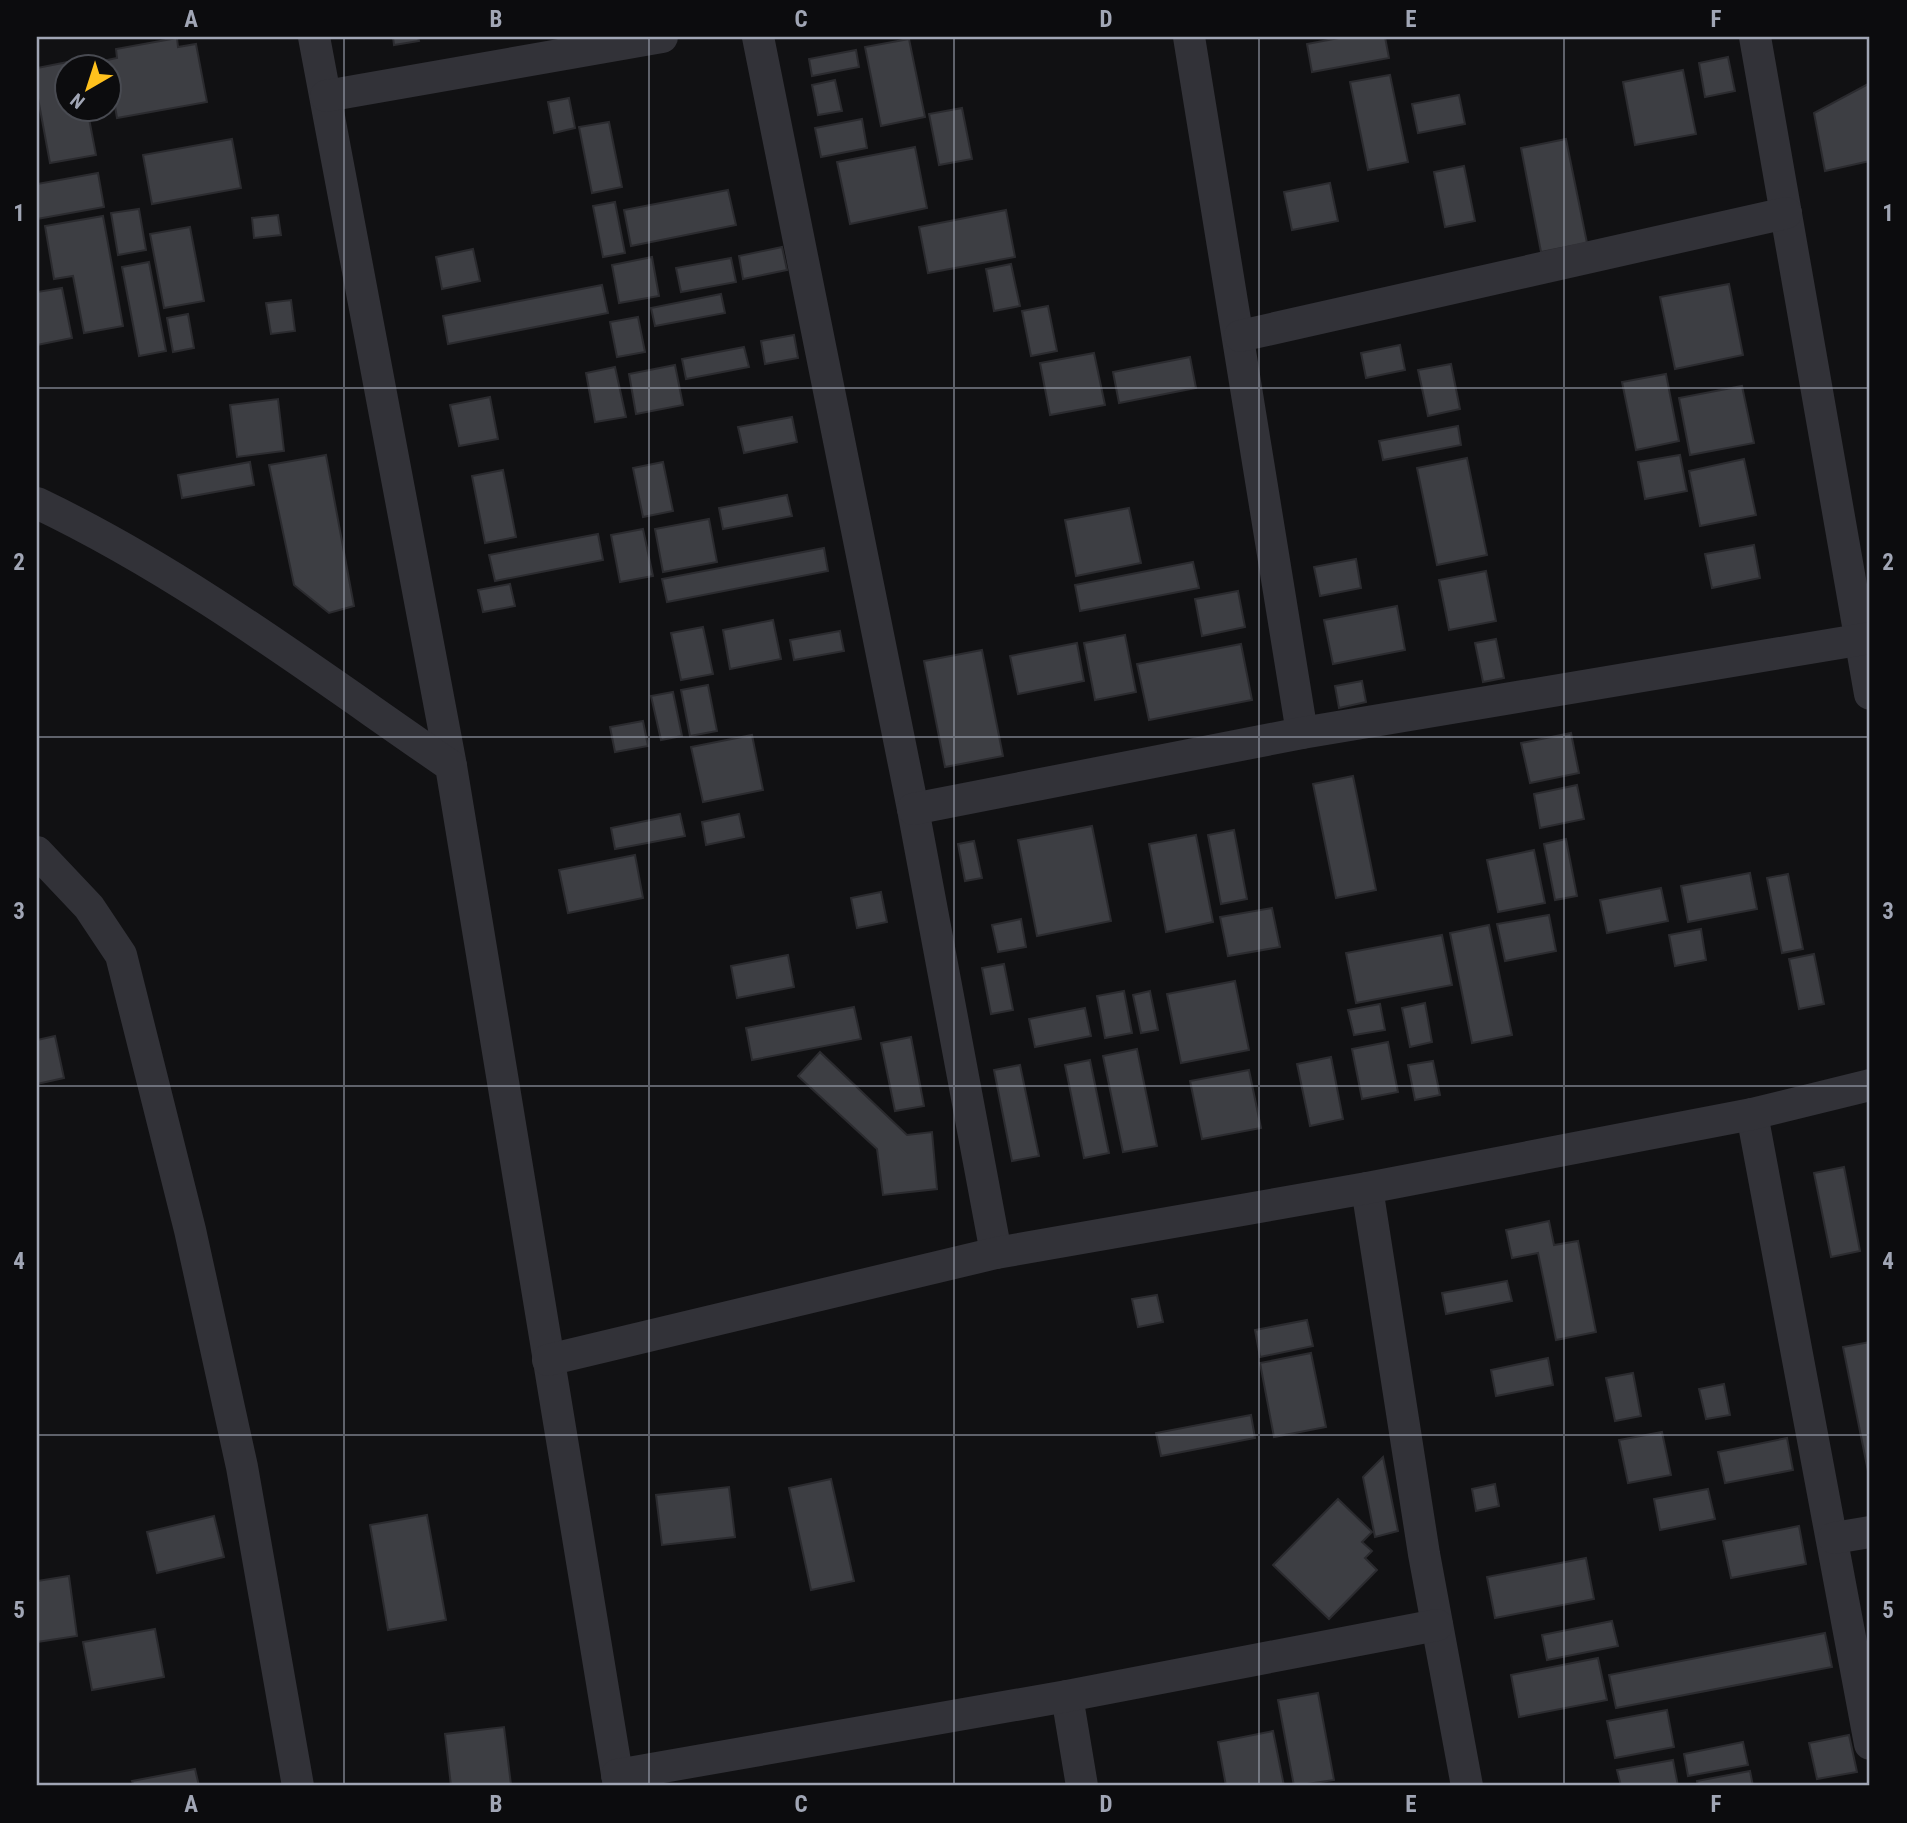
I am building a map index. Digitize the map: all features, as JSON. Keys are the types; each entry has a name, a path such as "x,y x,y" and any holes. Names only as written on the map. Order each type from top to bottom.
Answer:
{"street":[{"path":"314,37 451,766 618,1781 1437,1625"},
{"path":"326,96 662,37"},
{"path":"758,37 913,809 996,1253"},
{"path":"1189,37 1303,733"},
{"path":"1755,37 1866,638 1870,694"},
{"path":"1240,337 1786,214"},
{"path":"37,503 130,553 260,634 451,766"},
{"path":"913,809 1303,733 1866,638"},
{"path":"37,852 89,907 121,955 190,1230 242,1467 298,1786"},
{"path":"548,1360 996,1253 1367,1188 1752,1114 1870,1085"},
{"path":"1752,1114 1834,1538 1870,1744"},
{"path":"1367,1188 1437,1625 1466,1786"},
{"path":"1834,1538 1870,1532"},
{"path":"1067,1696 1082,1786"}],"building":[{"path":"393,37 418,37 419,41 394,45"},
{"path":"1344,37 1385,37 1389,58 1312,72 1307,44"},
{"path":"177,38 178,47 196,44 207,102 122,117 122,52 116,52 116,49"},
{"path":"909,39 925,117 881,126 865,47"},
{"path":"856,50 859,67 812,76 809,59"},
{"path":"1728,57 1735,91 1705,97 1699,63"},
{"path":"52,65 52,122 90,122 96,155 50,163 37,93 37,68"},
{"path":"1683,70 1696,134 1635,145 1623,82"},
{"path":"1390,75 1408,162 1368,170 1350,82"},
{"path":"835,80 842,111 818,115 812,85"},
{"path":"1870,83 1870,161 1825,171 1814,113"},
{"path":"1459,95 1465,124 1418,133 1412,104"},
{"path":"569,98 575,128 554,133 548,102"},
{"path":"962,108 972,159 939,165 929,114"},
{"path":"862,119 867,148 821,157 815,128"},
{"path":"609,122 622,187 592,193 579,127"},
{"path":"232,139 241,188 152,204 143,155"},
{"path":"1566,139 1587,243 1541,252 1521,148"},
{"path":"915,147 927,208 850,224 837,162"},
{"path":"1464,166 1475,221 1445,227 1434,172"},
{"path":"98,173 104,207 37,219 37,184"},
{"path":"1330,183 1338,221 1292,230 1284,192"},
{"path":"728,190 736,225 631,246 624,210"},
{"path":"615,202 625,253 603,257 593,206"},
{"path":"139,209 146,250 118,255 111,213"},
{"path":"1006,210 1015,257 928,273 919,227"},
{"path":"278,215 281,235 254,238 252,218"},
{"path":"103,216 123,326 84,333 73,276 54,279 45,226"},
{"path":"190,227 204,301 164,308 150,234"},
{"path":"782,247 787,270 743,279 739,256"},
{"path":"473,249 480,281 442,289 436,257"},
{"path":"652,257 659,296 619,303 612,265"},
{"path":"731,258 736,282 681,292 676,268"},
{"path":"149,262 166,351 139,356 122,267"},
{"path":"1011,264 1020,306 994,311 986,269"},
{"path":"1729,284 1743,355 1675,369 1660,297"},
{"path":"602,285 608,313 448,344 443,316"},
{"path":"62,288 72,338 37,345 37,292"},
{"path":"721,294 725,313 655,326 651,308"},
{"path":"291,300 295,331 271,334 266,303"},
{"path":"1048,306 1057,351 1031,356 1022,311"},
{"path":"188,314 194,348 173,352 167,318"},
{"path":"638,317 645,352 617,357 610,322"},
{"path":"794,335 798,358 765,364 761,341"},
{"path":"1400,345 1405,370 1366,378 1361,353"},
{"path":"744,347 749,367 686,379 682,359"},
{"path":"1094,353 1105,405 1050,415 1040,363"},
{"path":"1190,357 1196,388 1119,403 1113,372"},
{"path":"1451,364 1460,409 1428,416 1418,370"},
{"path":"675,365 683,405 636,414 629,374"},
{"path":"615,367 626,417 595,422 586,373"},
{"path":"1666,374 1679,441 1636,450 1622,382"},
{"path":"1742,386 1754,443 1690,455 1679,398"},
{"path":"490,397 498,439 459,446 450,405"},
{"path":"278,399 284,451 237,457 230,405"},
{"path":"792,417 797,442 744,453 738,427"},
{"path":"1458,426 1461,445 1383,460 1379,441"},
{"path":"326,455 354,606 329,613 294,585 269,465"},
{"path":"1680,455 1687,491 1645,499 1638,462"},
{"path":"1467,458 1487,555 1437,565 1417,468"},
{"path":"1744,459 1756,515 1700,526 1689,471"},
{"path":"250,462 254,485 182,498 178,475"},
{"path":"663,462 673,511 643,517 633,468"},
{"path":"503,470 516,537 485,543 472,476"},
{"path":"787,495 792,516 723,529 719,508"},
{"path":"1129,508 1141,563 1076,576 1065,520"},
{"path":"709,519 717,562 663,572 655,529"},
{"path":"643,529 653,576 620,582 611,535"},
{"path":"598,534 603,560 495,581 489,555"},
{"path":"1754,545 1760,578 1712,588 1705,554"},
{"path":"824,548 828,571 667,602 662,579"},
{"path":"1356,559 1361,588 1320,596 1314,567"},
{"path":"1193,562 1199,588 1080,611 1075,585"},
{"path":"1486,571 1496,621 1449,630 1439,580"},
{"path":"510,584 515,606 483,612 478,590"},
{"path":"1238,591 1245,627 1202,636 1195,599"},
{"path":"1397,606 1405,650 1333,664 1324,620"},
{"path":"773,620 781,659 730,669 723,630"},
{"path":"703,627 713,674 681,680 671,633"},
{"path":"840,631 844,651 794,660 790,640"},
{"path":"1125,635 1136,692 1095,700 1084,643"},
{"path":"1496,639 1504,678 1483,682 1475,643"},
{"path":"1077,643 1084,681 1018,694 1010,656"},
{"path":"1241,644 1252,700 1149,720 1137,664"},
{"path":"982,650 1003,756 945,767 924,661"},
{"path":"1362,681 1366,702 1339,708 1335,686"},
{"path":"708,685 717,731 690,736 681,690"},
{"path":"673,692 682,736 661,740 651,696"},
{"path":"643,721 648,746 615,752 610,727"},
{"path":"1571,733 1579,773 1530,783 1521,743"},
{"path":"752,735 763,790 703,802 691,747"},
{"path":"1353,776 1376,890 1336,898 1313,784"},
{"path":"1577,785 1584,819 1540,828 1534,794"},
{"path":"680,814 685,836 615,849 611,828"},
{"path":"739,814 744,837 706,845 702,822"},
{"path":"1092,826 1111,921 1037,936 1018,840"},
{"path":"1234,830 1247,899 1221,904 1208,835"},
{"path":"1196,835 1213,922 1166,932 1149,844"},
{"path":"1566,839 1577,896 1555,900 1544,844"},
{"path":"974,841 982,878 965,881 958,844"},
{"path":"1534,850 1545,903 1498,912 1487,860"},
{"path":"635,855 643,898 568,913 559,870"},
{"path":"1750,873 1757,909 1688,922 1681,886"},
{"path":"1788,874 1803,949 1782,953 1767,878"},
{"path":"1661,888 1668,921 1607,933 1600,900"},
{"path":"881,892 887,922 857,928 851,898"},
{"path":"1272,908 1280,947 1228,956 1220,917"},
{"path":"1549,915 1556,951 1505,961 1497,924"},
{"path":"1021,919 1026,947 998,952 992,925"},
{"path":"1489,925 1512,1035 1472,1043 1450,933"},
{"path":"1701,929 1706,960 1675,966 1669,935"},
{"path":"1442,935 1452,985 1356,1003 1346,953"},
{"path":"1814,954 1824,1004 1799,1009 1789,959"},
{"path":"788,955 794,987 737,998 731,966"},
{"path":"1004,964 1013,1010 991,1014 982,968"},
{"path":"1235,981 1249,1050 1181,1063 1167,994"},
{"path":"1124,991 1132,1033 1105,1038 1097,996"},
{"path":"1150,991 1158,1030 1141,1033 1133,995"},
{"path":"1425,1003 1432,1042 1410,1047 1402,1008"},
{"path":"1380,1004 1385,1030 1354,1035 1348,1010"},
{"path":"854,1007 861,1039 752,1060 746,1028"},
{"path":"1085,1008 1091,1036 1035,1047 1029,1019"},
{"path":"55,1036 64,1078 37,1084 37,1040"},
{"path":"911,1037 924,1106 895,1111 881,1043"},
{"path":"1388,1042 1398,1092 1362,1099 1352,1049"},
{"path":"1137,1049 1157,1146 1123,1152 1103,1056"},
{"path":"820,1052 907,1135 932,1132 937,1189 883,1195 877,1149 798,1076"},
{"path":"1331,1057 1343,1119 1310,1126 1297,1064"},
{"path":"1090,1060 1109,1153 1084,1158 1065,1065"},
{"path":"1433,1061 1440,1095 1415,1100 1408,1065"},
{"path":"1020,1065 1039,1156 1012,1161 994,1070"},
{"path":"1249,1070 1261,1128 1202,1139 1190,1081"},
{"path":"1844,1167 1860,1251 1831,1257 1814,1173"},
{"path":"1549,1221 1554,1245 1578,1241 1596,1332 1556,1340 1538,1253 1512,1258 1506,1230"},
{"path":"1507,1281 1512,1301 1446,1314 1442,1293"},
{"path":"1157,1295 1163,1322 1138,1327 1132,1299"},
{"path":"1307,1320 1313,1346 1260,1357 1255,1330"},
{"path":"1870,1342 1870,1481 1843,1347"},
{"path":"1311,1353 1326,1427 1274,1437 1260,1363"},
{"path":"1548,1358 1553,1385 1496,1396 1491,1370"},
{"path":"1633,1373 1641,1416 1615,1421 1606,1378"},
{"path":"1724,1384 1730,1415 1706,1419 1699,1389"},
{"path":"1251,1415 1255,1438 1161,1456 1156,1433"},
{"path":"1662,1432 1671,1475 1628,1483 1619,1440"},
{"path":"1787,1438 1793,1470 1725,1483 1718,1452"},
{"path":"1383,1457 1398,1531 1375,1537 1363,1477"},
{"path":"831,1479 854,1581 811,1590 789,1488"},
{"path":"1495,1484 1499,1506 1476,1511 1472,1489"},
{"path":"729,1487 735,1537 662,1545 656,1495"},
{"path":"1708,1489 1715,1519 1660,1530 1654,1499"},
{"path":"1338,1499 1372,1532 1362,1542 1372,1551 1365,1558 1377,1570 1329,1619 1273,1565"},
{"path":"427,1515 446,1620 388,1630 370,1525"},
{"path":"214,1516 224,1557 157,1573 147,1532"},
{"path":"1799,1526 1806,1564 1731,1578 1723,1541"},
{"path":"1586,1558 1594,1599 1495,1618 1487,1577"},
{"path":"69,1576 77,1636 37,1642 37,1581"},
{"path":"1612,1621 1618,1646 1547,1660 1542,1635"},
{"path":"155,1629 164,1677 92,1690 83,1642"},
{"path":"1825,1633 1832,1667 1616,1708 1609,1675"},
{"path":"1598,1658 1607,1700 1519,1717 1511,1675"},
{"path":"1318,1693 1334,1780 1294,1786 1278,1700"},
{"path":"1667,1710 1674,1747 1615,1758 1607,1721"},
{"path":"504,1727 511,1785 451,1786 445,1734"},
{"path":"1273,1731 1284,1786 1226,1786 1218,1742"},
{"path":"1849,1735 1857,1772 1817,1779 1809,1743"},
{"path":"1743,1742 1748,1765 1688,1776 1684,1754"},
{"path":"1673,1760 1678,1786 1621,1786 1617,1770"},
{"path":"195,1769 199,1786 134,1786 132,1781"},
{"path":"1750,1771 1753,1786 1698,1786 1697,1781"}]}
